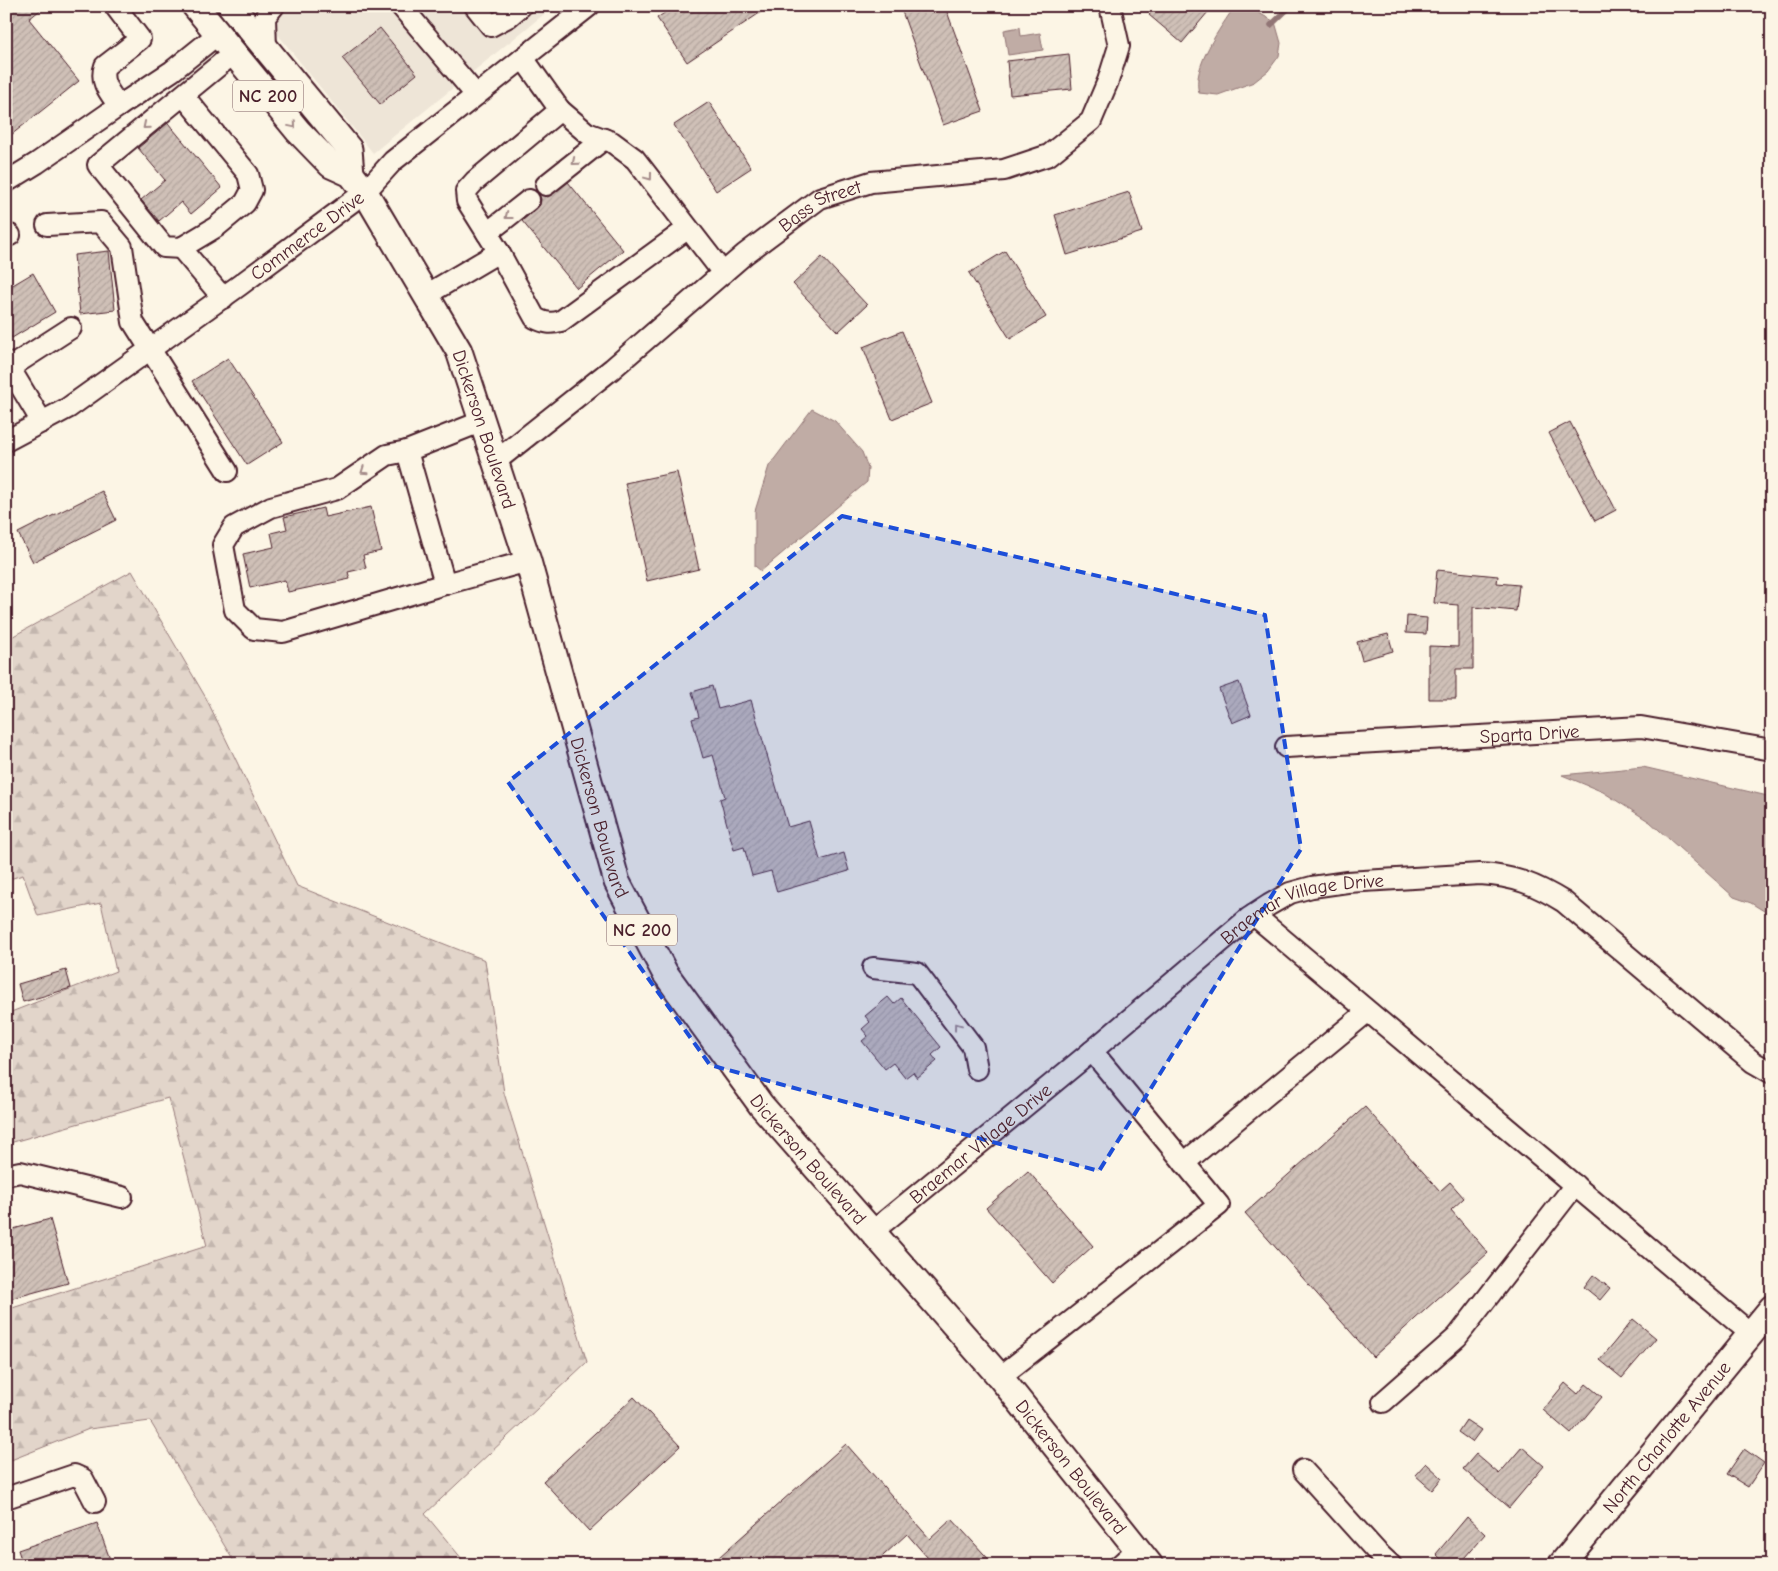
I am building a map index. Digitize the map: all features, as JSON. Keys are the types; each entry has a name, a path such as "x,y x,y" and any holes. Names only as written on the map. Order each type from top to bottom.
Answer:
{"main road":[{"name":"NC 200","path":"195,6 298,131 331,165 358,183"},
{"name":"Dickerson Boulevard","path":"231,6 349,149 358,183 459,352 528,561 617,882 664,973 761,1105 1000,1377 1136,1559"},
{"name":"North Charlotte Avenue","path":"1561,1565 1750,1332 1772,1308"}],"street":[{"path":"115,6 140,40 105,66 103,71 104,83 119,106"},
{"path":"266,49 265,17 274,6"},
{"path":"401,6 476,95"},
{"path":"475,6 491,26 508,17 521,6"},
{"name":"Commerce Drive","path":"6,441 68,408 223,298 358,183 393,161 589,6"},
{"name":"Bass Street","path":"496,461 612,369 745,254 820,198 871,182 1004,170 1049,155 1090,122 1108,82 1119,46 1110,6"},
{"path":"6,182 172,71 218,34"},
{"path":"183,95 248,174 252,190 245,203 216,227 180,248 164,247 98,165 183,95 234,53"},
{"path":"523,58 560,110 587,133 612,143 635,159 723,274"},
{"path":"560,110 475,181 466,191 468,201 499,252 535,318 552,324 561,320 688,229"},
{"path":"546,185 612,143"},
{"path":"487,232 529,200"},
{"path":"46,225 101,222 117,240 122,247 134,322 227,471"},
{"path":"180,248 223,298"},
{"path":"426,295 499,252"},
{"path":"42,422 8,365 71,328"},
{"path":"483,421 407,451 387,456 337,489 272,507 234,527 223,545 235,610 254,629 283,632 528,561"},
{"path":"407,451 445,584"},
{"name":"Sparta Drive","path":"1286,747 1641,727 1772,750"},
{"name":"Braemar Village Drive","path":"872,1232 1254,915 1290,893 1312,887 1347,882 1480,874 1500,875 1523,880 1543,889 1564,902 1753,1062 1772,1073"},
{"path":"1254,915 1367,1012 1750,1332"},
{"path":"873,968 917,973 974,1047 977,1068"},
{"path":"1184,1163 1367,1012"},
{"path":"1000,1377 1219,1205 1092,1051"},
{"path":"6,1174 20,1172 122,1197"},
{"path":"1383,1402 1457,1338 1574,1185"},
{"path":"1303,1470 1391,1565"},
{"path":"6,1498 74,1475 83,1479 95,1502"}],"highlighted area":[{"path":"842,516 1265,615 1301,849 1099,1171 710,1065 508,782"}],"shaded area":[{"path":"255,6 554,6 373,153"},
{"path":"1235,6 1246,6 1275,22 1281,43 1279,56 1268,71 1254,82 1218,95 1199,93 1199,71 1203,60 1215,36"},
{"path":"1020,27 1021,36 1040,33 1043,50 1008,55 1004,30"},
{"path":"812,409 835,421 862,452 868,468 867,482 761,571 755,566 755,511 769,466"},
{"path":"1643,767 1772,797 1772,916 1751,903 1734,897 1650,822 1603,792 1562,775"}],"green space":[{"path":"132,571 206,698 297,886 485,960 504,1093 587,1362 425,1514 467,1565 236,1565 150,1421 89,1429 6,1462 6,1310 207,1246 168,1098 6,1144 6,1014 116,971 101,903 38,916 23,875 6,880 6,640"}],"building":[{"path":"6,6 45,6 29,19 79,81 6,139"},
{"path":"675,6 770,6 687,62 657,18"},
{"path":"900,6 945,6 983,111 943,125"},
{"path":"1157,6 1213,6 1182,43 1149,15"},
{"path":"380,28 417,74 380,104 342,58"},
{"path":"1069,54 1072,89 1010,95 1007,61"},
{"path":"709,102 751,168 716,191 674,125"},
{"path":"168,123 222,188 191,214 181,202 159,221 141,200 165,180 138,148"},
{"path":"568,182 623,250 577,288 522,221 540,205 541,199 539,194 548,197"},
{"path":"1129,192 1142,232 1067,255 1055,215"},
{"path":"109,251 115,310 80,314 74,255"},
{"path":"1005,251 1046,317 1010,339 969,273"},
{"path":"822,257 867,305 838,332 793,284"},
{"path":"33,273 55,312 12,338 6,329 6,289"},
{"path":"902,331 932,403 892,419 863,347"},
{"path":"228,358 283,442 247,465 192,381"},
{"path":"1570,422 1616,510 1595,521 1549,433"},
{"path":"677,472 699,569 647,581 625,483"},
{"path":"102,491 116,520 33,562 18,533"},
{"path":"371,507 381,551 363,555 366,568 348,572 350,579 288,592 285,580 250,588 243,554 274,547 271,533 287,529 284,517 323,508 325,517"},
{"path":"1437,570 1498,576 1497,583 1519,585 1516,611 1473,607 1473,669 1456,669 1456,699 1429,699 1429,646 1458,647 1458,605 1434,603"},
{"path":"1407,616 1427,618 1426,634 1406,633"},
{"path":"1388,634 1393,651 1362,660 1357,642"},
{"path":"1239,682 1251,715 1232,723 1219,689"},
{"path":"712,686 718,709 751,700 788,827 809,821 820,860 844,853 849,871 777,892 771,871 752,876 744,847 734,850 720,799 725,797 713,755 703,758 692,719 699,717 692,692"},
{"path":"66,970 71,988 23,1002 18,984"},
{"path":"888,997 894,1004 901,998 941,1047 932,1055 937,1061 917,1078 913,1072 905,1078 893,1063 885,1069 862,1041 868,1036 862,1029 870,1022 865,1016"},
{"path":"1365,1107 1440,1191 1450,1182 1464,1198 1451,1210 1488,1253 1373,1357 1245,1213"},
{"path":"1028,1171 1093,1246 1052,1283 986,1208"},
{"path":"50,1219 68,1283 6,1300 6,1231"},
{"path":"1593,1275 1610,1288 1600,1300 1584,1287"},
{"path":"1633,1319 1656,1338 1622,1378 1600,1360"},
{"path":"1565,1383 1578,1394 1586,1384 1602,1397 1571,1434 1543,1410"},
{"path":"634,1397 680,1446 589,1531 543,1481"},
{"path":"1466,1420 1481,1430 1472,1442 1458,1432"},
{"path":"846,1444 930,1539 952,1519 994,1565 934,1565 907,1534 873,1565 710,1565"},
{"path":"1522,1447 1544,1466 1509,1508 1463,1469 1476,1454 1499,1474"},
{"path":"1744,1449 1764,1463 1748,1487 1727,1474"},
{"path":"1426,1463 1442,1478 1432,1490 1415,1475"},
{"path":"1467,1517 1485,1534 1458,1565 1447,1565 1436,1554"},
{"path":"97,1523 112,1565 23,1565 18,1550"}],"waterway":[{"path":"1271,25 1291,6"}]}
